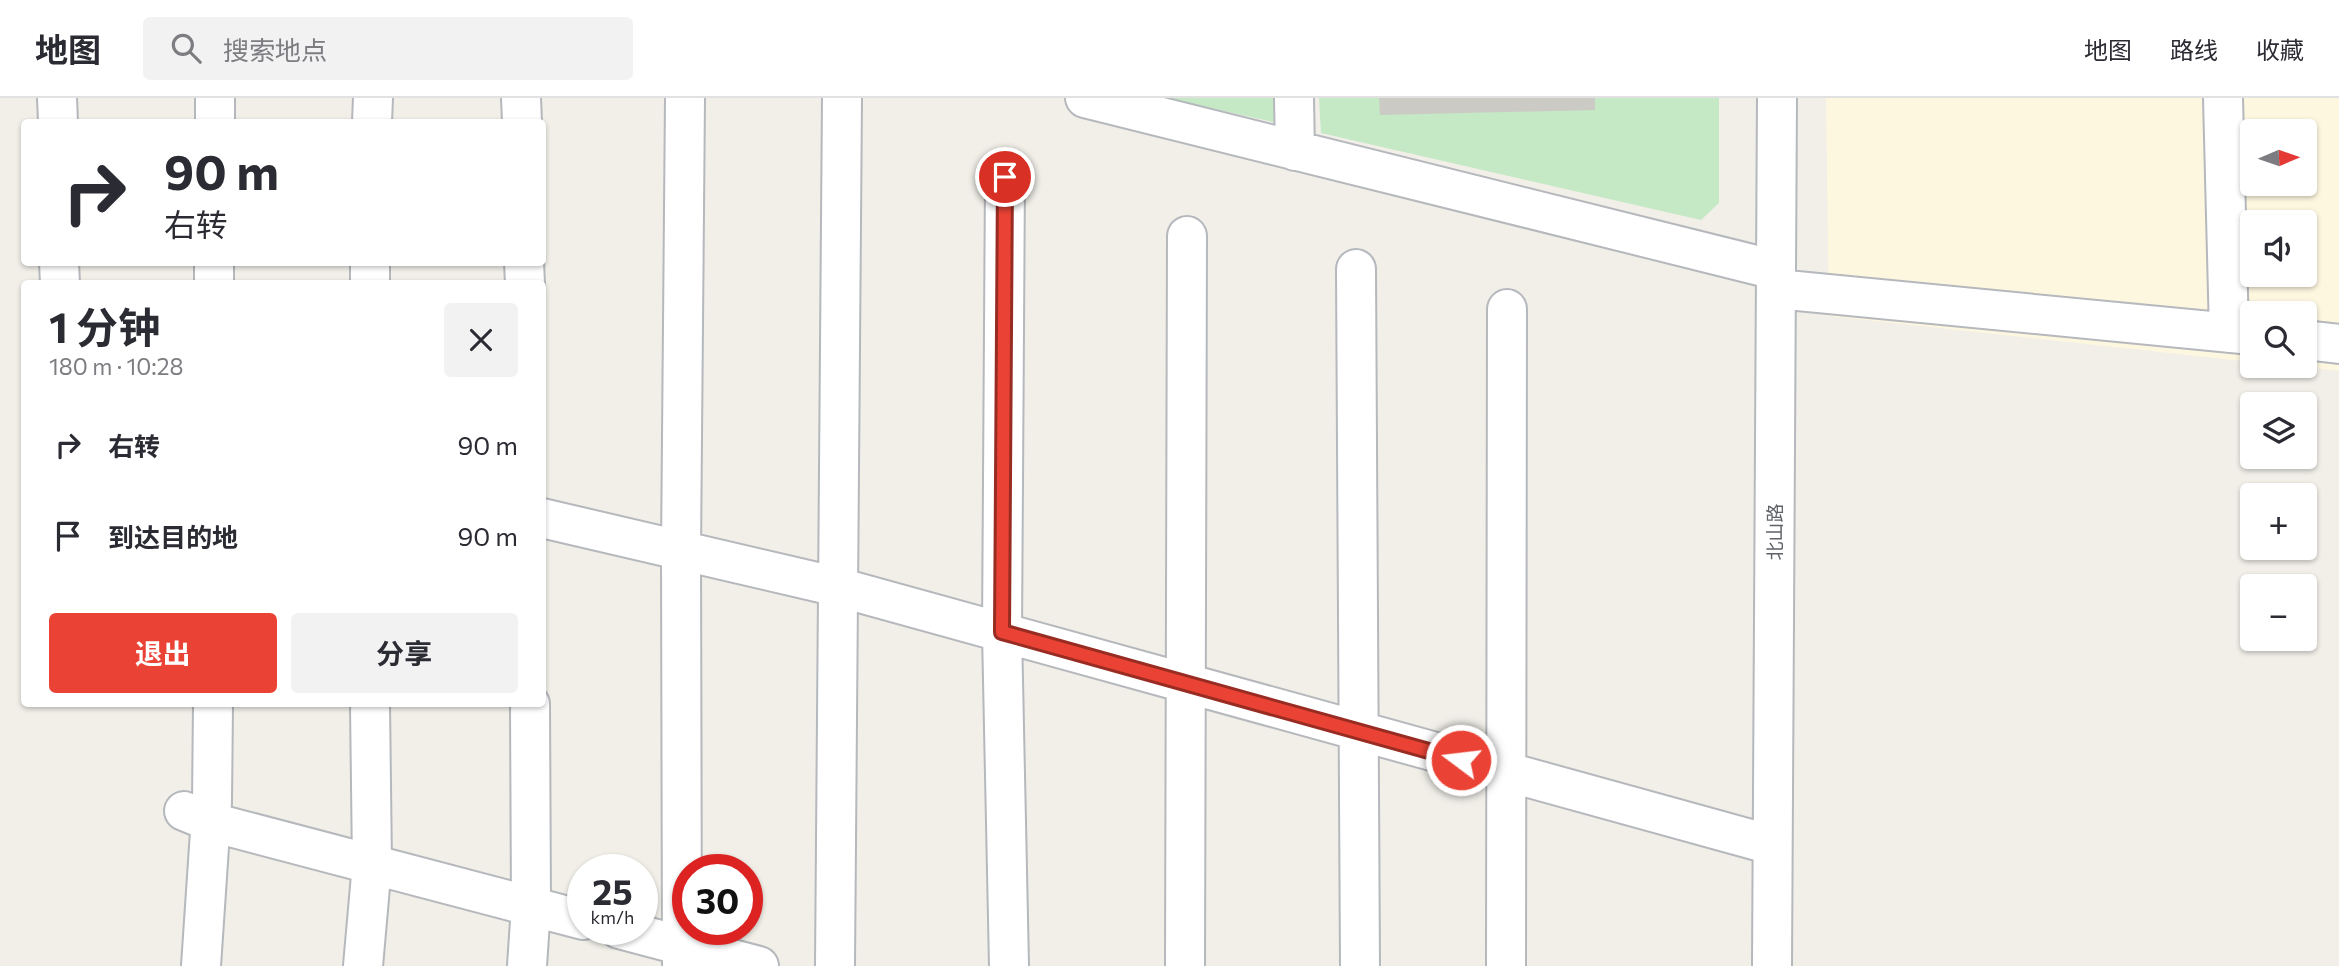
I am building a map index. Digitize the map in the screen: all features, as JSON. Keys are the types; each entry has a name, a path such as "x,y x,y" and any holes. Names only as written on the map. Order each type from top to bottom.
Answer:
{"street":[{"path":"57,98 58,119"},
{"path":"215,98 215,119"},
{"path":"372,119 373,98"},
{"path":"521,98 522,119"},
{"path":"683,956 681,551 685,98"},
{"path":"835,966 842,98"},
{"path":"1085,98 1295,151 1776,280 2240,334"},
{"path":"1294,98 1295,151"},
{"name":"北山路","path":"1772,966 1777,98"},
{"path":"2223,98 2240,321"},
{"path":"1005,177 1002,632 1009,966"},
{"path":"1185,966 1187,236"},
{"path":"1356,269 1360,966"},
{"path":"1506,966 1507,309"},
{"path":"2317,341 2339,344"},
{"path":"546,519 838,587 1772,845"},
{"path":"201,966 198,817 212,707"},
{"path":"363,966 372,864 370,707"},
{"path":"527,966 531,906 530,707"},
{"path":"198,817 567,916"},
{"path":"657,945 683,956 759,966"}],"shaded area":[{"path":"1826,98 2339,98 2339,371 2317,369 2317,301 2240,301 2240,361 1829,316"}],"green space":[{"path":"1166,98 1281,98 1281,117 1273,122"},
{"path":"1319,98 1719,98 1719,203 1701,220 1321,133"}],"building":[{"path":"1379,98 1595,98 1595,110 1380,115"}],"route":[{"path":"1005,177 1002,632 1461,760"}]}
